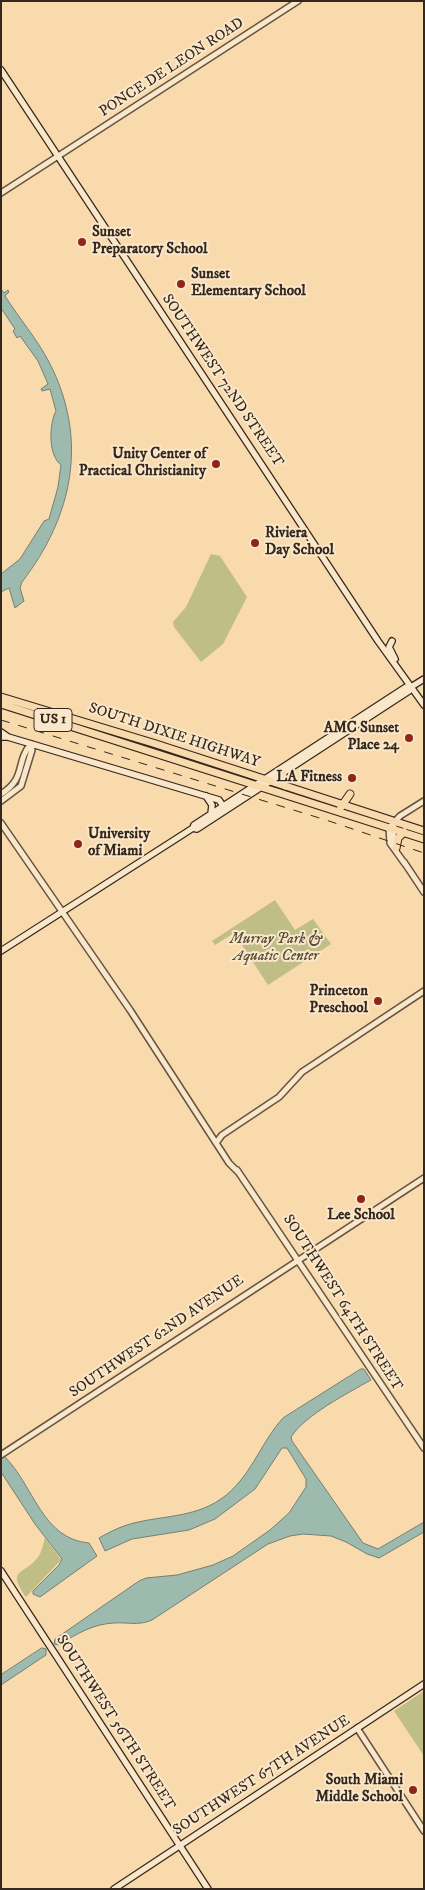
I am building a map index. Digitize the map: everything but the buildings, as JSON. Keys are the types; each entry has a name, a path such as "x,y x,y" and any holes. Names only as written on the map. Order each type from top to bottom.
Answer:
{"highway":[{"name":"SOUTH DIXIE HIGHWAY","path":"1,696 156,744 263,783 392,826 424,831"},
{"path":"1,704 10,700 22,711"},
{"name":"SOUTH DIXIE HIGHWAY","path":"1,704 167,756 263,783 285,786 331,805"},
{"path":"81,729 95,725 104,736"},
{"path":"142,748 156,744 167,756"},
{"path":"283,773 282,780 285,786"},
{"path":"331,805 350,794"},
{"path":"331,805 343,805 350,794"},
{"path":"350,794 357,810"},
{"name":"SOUTH DIXIE HIGHWAY","path":"343,805 424,839"},
{"path":"396,848 398,838 404,832"}],"main road":[{"name":"SOUTHWEST 72ND STREET","path":"1,70 396,666 424,705"},
{"path":"392,641 389,647 396,666"},
{"path":"193,828 197,829 208,822 309,750 404,689 424,679"},
{"path":"1,951 193,828 194,824 318,752 409,692 411,687"},
{"path":"1,732 8,737"},
{"path":"1,737 8,737 219,800 223,806"},
{"path":"309,750 318,752"},
{"path":"302,762 309,750"},
{"path":"206,796 212,805 211,814"},
{"path":"208,822 210,817 222,809 223,806"},
{"name":"SOUTHWEST 56TH STREET","path":"1,1571 208,1889"},
{"name":"SOUTHWEST 67TH AVENUE","path":"114,1889 424,1684"}],"street":[{"name":"PONCE DE LEON ROAD","path":"1,193 298,1"},
{"path":"1,794 16,782 27,749 31,744"},
{"path":"1,801 21,786 32,750 31,744"},
{"path":"423,801 392,826 390,844 424,892"},
{"name":"SOUTHWEST 64TH STREET","path":"1,823 193,1106 203,1117 231,1166 239,1172 424,1448"},
{"path":"392,826 393,840 405,864"},
{"path":"217,1141 222,1134 279,1097 302,1072 424,991"},
{"name":"SOUTHWEST 62ND AVENUE","path":"1,1455 424,1174"},
{"name":"SOUTHWEST 62ND AVENUE","path":"326,1240 424,1178"},
{"path":"357,1728 424,1830"}],"green space":[{"path":"211,554 220,556 247,597 223,644 201,662 174,627 173,622 186,607"},
{"name":"Murray Park & Aquatic Center","path":"275,900 295,930 313,919 331,944 268,985 234,933 215,945 212,941"},
{"path":"45,1538 61,1560 26,1597 20,1588 17,1577 19,1573 38,1557"},
{"path":"424,1691 424,1756 394,1711"}],"shaded area":[{"path":"1,289 4,293 8,290 9,292 5,296 49,362 61,391 69,420 71,448 70,476 64,504 53,531 39,557 22,582 20,588 24,601 15,608 9,588 1,592 1,574 20,559 44,521 49,519 58,487 61,465 52,447 51,431 56,411 50,389 42,391 41,389 48,384 38,361 20,336 17,338 13,331 15,329 1,308"},
{"path":"361,1369 364,1369 371,1380 316,1413 291,1437 292,1441 363,1543 378,1549 424,1522 424,1532 379,1558 331,1536 303,1534 290,1536 268,1544 152,1620 142,1623 99,1625 78,1633 59,1645 54,1644 55,1639 139,1581 146,1578 177,1575 213,1565 233,1556 270,1530 289,1513 306,1487 306,1479 287,1448 282,1448 255,1489 215,1519 189,1530 132,1539 105,1551 99,1538 127,1525 199,1510 221,1499 231,1491 248,1471 283,1418"},
{"path":"5,1457 24,1482 49,1522 60,1532 73,1539 89,1543 97,1556 40,1597 33,1594 33,1591 59,1565 62,1559 35,1524 1,1472 1,1459"},
{"path":"42,1648 46,1649 46,1655 1,1685 1,1675"}],"railway":[{"path":"1,720 326,820 424,853"}],"place":[{"name":"Sunset Preparatory School","path":"82,242"},
{"name":"Sunset Elementary School","path":"181,284"},
{"name":"Unity Center of Practical Christianity","path":"216,464"},
{"name":"Riviera Day School","path":"255,543"},
{"name":"AMC Sunset Place 24","path":"409,738"},
{"name":"LA Fitness","path":"352,778"},
{"name":"University of Miami","path":"78,844"},
{"name":"Princeton Preschool","path":"378,1001"},
{"name":"Lee School","path":"361,1199"},
{"name":"South Miami Middle School","path":"413,1790"}]}
